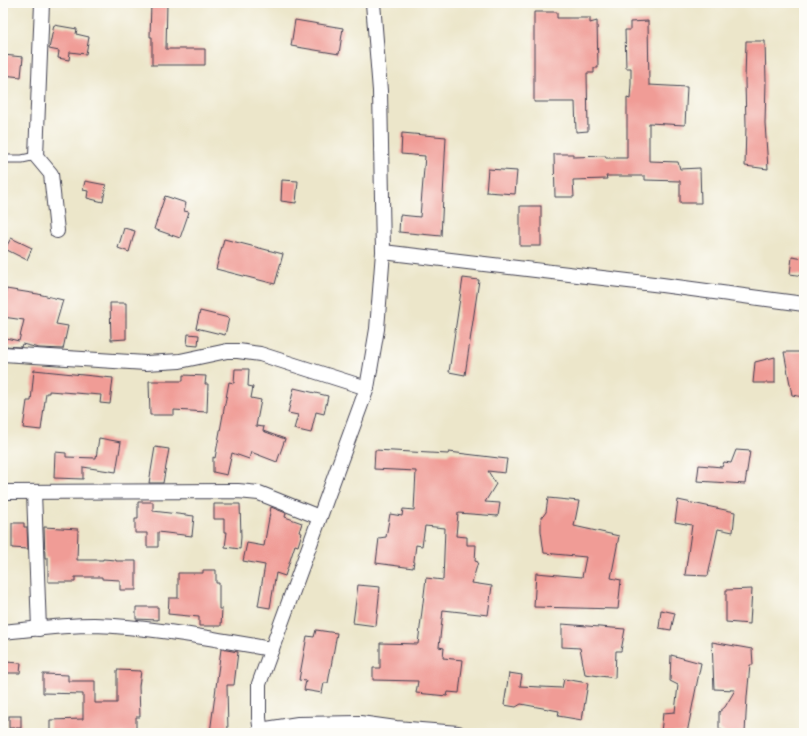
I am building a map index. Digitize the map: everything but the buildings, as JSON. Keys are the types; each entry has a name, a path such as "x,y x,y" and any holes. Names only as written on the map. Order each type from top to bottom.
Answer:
{"street":[{"path":"42,3 36,156 51,174 57,231"},
{"path":"369,4 380,92 383,252 377,329 367,388 259,684 260,732 298,724 360,723 396,728 458,733"},
{"path":"383,252 662,285 804,304"},
{"path":"3,354 146,363 180,361 238,351 260,354 367,388"},
{"path":"3,492 238,491 259,493 319,517"},
{"path":"34,492 38,629"},
{"path":"3,632 94,625 160,630 272,649"}],"lane":[{"path":"3,159 22,159 36,156"}]}
